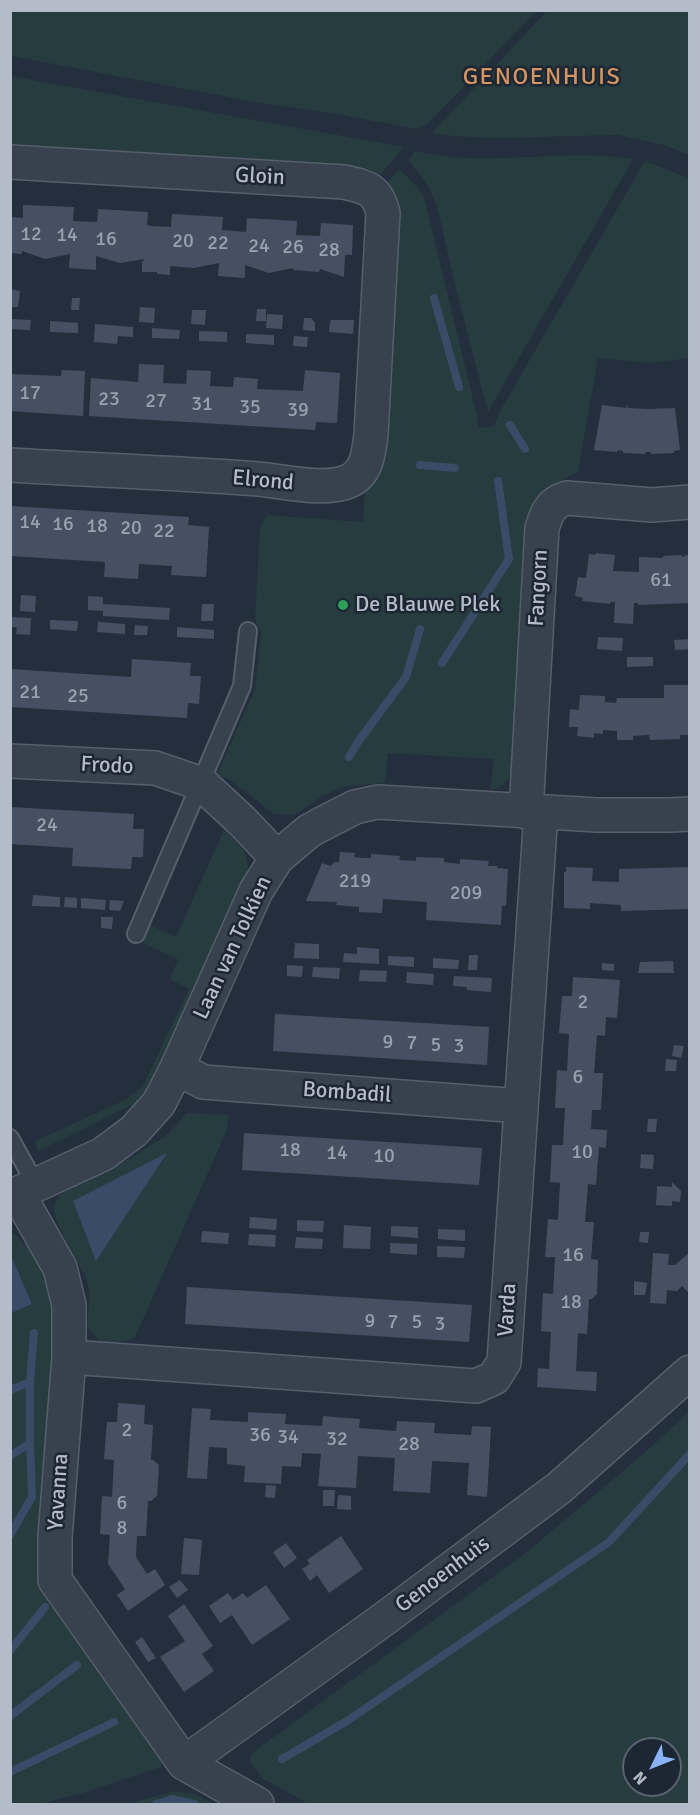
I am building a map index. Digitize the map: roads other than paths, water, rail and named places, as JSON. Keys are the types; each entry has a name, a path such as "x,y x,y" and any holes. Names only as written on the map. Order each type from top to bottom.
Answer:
{"street":[{"name":"Gloin","path":"10,162 345,182 370,189 376,195 383,213 377,323"},
{"name":"Elrond","path":"10,465 258,479 325,486 350,481 362,471 369,449 377,323"},
{"name":"Fangorn","path":"534,812 542,528 548,511 558,501 567,498 652,505 690,502"},
{"name":"Frodo","path":"10,761 155,768 202,784 277,858"},
{"name":"Laan van Tolkien","path":"19,1190 103,1154 134,1131 159,1103 177,1068 256,891 277,858 309,831 328,820 355,807 378,802 597,815 690,814"},
{"name":"Varda","path":"69,1357 476,1386 494,1378 504,1362 521,1106 534,812"},
{"name":"Bombadil","path":"177,1068 203,1082 521,1106"},
{"name":"Yavanna","path":"19,1190 60,1268 69,1305 69,1357 55,1537 55,1580 184,1763"},
{"name":"Genoenhuis","path":"184,1763 384,1619 559,1488 690,1372"},
{"path":"184,1763 257,1804"}],"lane":[{"path":"136,934 242,686 248,632"},
{"path":"10,1138 19,1190"}],"water":[{"path":"167,1153 96,1261 73,1201"},
{"path":"10,1258 12,1258 32,1304 11,1313"}],"waterway":[{"path":"434,298 459,387"},
{"path":"510,425 525,449"},
{"path":"420,465 455,468"},
{"path":"442,663 509,559 498,481"},
{"path":"349,757 406,677 420,629"},
{"path":"10,1390 30,1382 34,1333"},
{"path":"10,1456 30,1443 30,1382"},
{"path":"10,1535 32,1497 30,1443"},
{"path":"282,1759 347,1721 609,1542 690,1454"},
{"path":"10,1651 45,1607"},
{"path":"10,1716 77,1665"},
{"path":"10,1772 114,1722"},
{"path":"156,1804 172,1799 194,1804"}],"place":[{"name":"De Blauwe Plek","path":"343,605"}],"district":[{"name":"GENOENHUIS","path":"542,78"}]}
